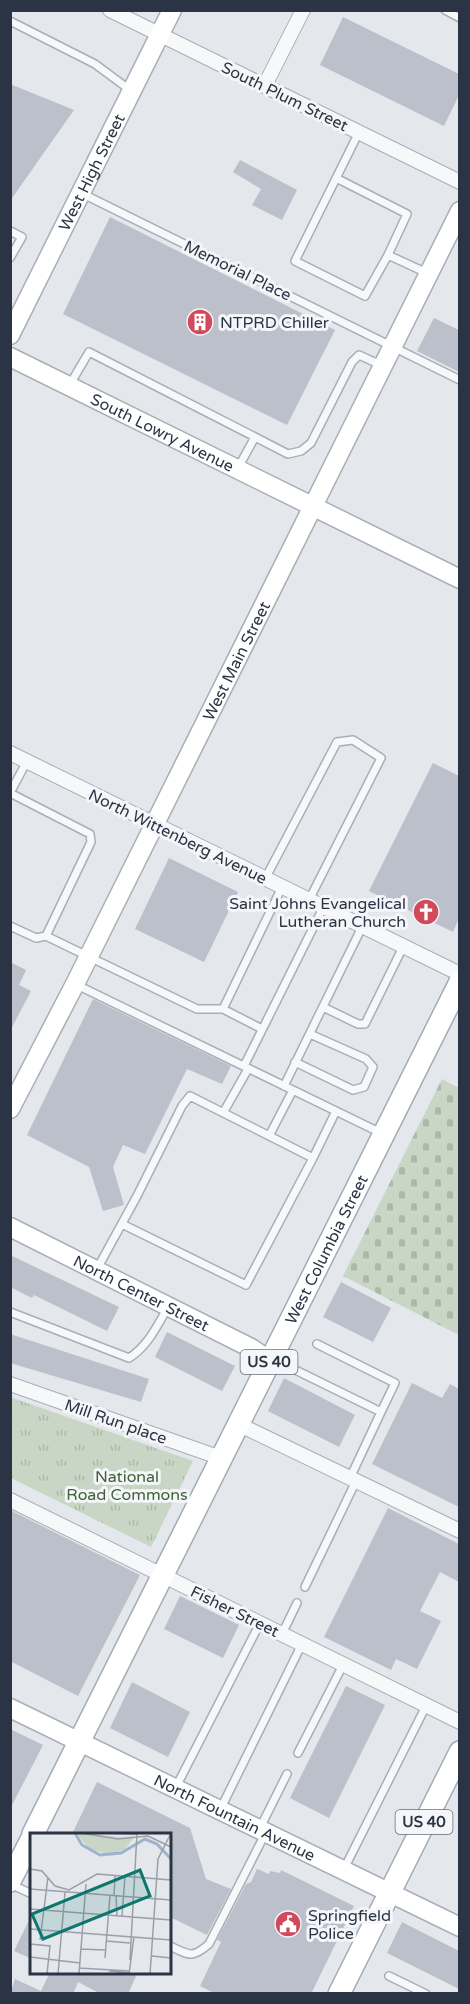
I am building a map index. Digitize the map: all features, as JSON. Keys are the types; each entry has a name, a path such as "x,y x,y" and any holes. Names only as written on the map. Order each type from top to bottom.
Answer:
{"main road":[{"name":"West Columbia Street","path":"80,1742 459,982"},
{"name":"US 40","path":"34,1833 80,1742"},
{"name":"US 40","path":"339,1994 459,1752"},
{"name":"US 40","path":"11,1880 30,1840"}],"street":[{"name":"South Plum Street","path":"110,10 459,182"},
{"name":"West High Street","path":"10,335 172,10"},
{"path":"265,85 303,10"},
{"name":"West Main Street","path":"10,1108 89,957 459,211"},
{"name":"South Lowry Avenue","path":"10,357 459,579"},
{"name":"North Wittenberg Avenue","path":"10,753 459,974"},
{"name":"North Center Street","path":"10,1227 251,1348 270,1360"},
{"name":"Mill Run place","path":"10,1384 221,1458"},
{"path":"238,1424 459,1531"},
{"name":"Fisher Street","path":"10,1500 459,1722"},
{"name":"North Fountain Avenue","path":"10,1708 459,1927"}],"lane":[{"path":"445,10 459,18"},
{"path":"10,21 95,64 131,92"},
{"path":"336,178 407,214 365,297 295,261 336,178 359,132"},
{"name":"Memorial Place","path":"81,193 459,380"},
{"path":"10,231 22,237 10,258"},
{"path":"388,255 428,274"},
{"path":"69,386 88,352 288,454 301,451 311,443 352,362 359,355 383,366"},
{"path":"237,470 255,437"},
{"path":"265,879 338,742 353,740 381,758 309,900"},
{"path":"27,761 10,793 90,834 91,842 45,936"},
{"path":"223,1009 282,887"},
{"path":"223,1113 323,908"},
{"path":"10,926 36,938 45,936 197,1009 223,1009 262,1029"},
{"path":"284,1086 362,927"},
{"path":"323,1007 358,1024 365,1024 403,947"},
{"path":"75,984 383,1134"},
{"path":"295,1062 353,1090 364,1087 373,1067 366,1059 310,1034"},
{"path":"269,1136 293,1090"},
{"path":"95,1271 122,1224 182,1106 190,1096 313,1158"},
{"path":"122,1224 246,1285 336,1111"},
{"path":"10,1312 129,1358 138,1352 152,1335 168,1307"},
{"path":"305,1587 395,1383 317,1344"},
{"path":"270,1360 381,1412"},
{"path":"282,1634 297,1603"},
{"path":"176,1788 260,1623"},
{"path":"220,1810 302,1644"},
{"path":"298,1753 343,1665"},
{"path":"344,1869 426,1706"},
{"path":"171,1947 189,1955 197,1954 209,1944 287,1774"},
{"path":"11,1880 30,1893"},
{"path":"389,1976 426,1994"}],"green space":[{"path":"442,1079 459,1088 459,1335 343,1276"},
{"name":"National Road Commons","path":"10,1397 193,1461 151,1547 11,1478"}],"building":[{"path":"343,17 459,74 459,95 444,126 320,65"},
{"path":"10,84 74,110 10,201"},
{"path":"240,160 297,190 282,220 252,205 261,189 233,172"},
{"name":"NTPRD Chiller","path":"110,217 335,330 287,425 63,314"},
{"path":"434,318 459,330 459,372 417,351"},
{"path":"433,763 459,776 459,918 453,932 369,891"},
{"path":"169,858 238,892 204,962 135,929"},
{"path":"10,962 26,970 19,985 31,991 10,1031"},
{"path":"93,999 231,1066 222,1084 187,1069 145,1154 123,1145 113,1167 124,1205 103,1211 89,1167 27,1135"},
{"path":"10,1255 119,1307 107,1331 34,1295 32,1298 10,1287"},
{"path":"341,1282 391,1308 373,1342 323,1317"},
{"path":"167,1332 235,1366 222,1391 155,1357"},
{"path":"10,1334 149,1379 141,1402 10,1363"},
{"path":"284,1378 355,1415 339,1447 268,1411"},
{"path":"412,1383 442,1398 450,1384 459,1389 459,1507 372,1464"},
{"path":"388,1508 459,1544 459,1582 440,1572 420,1611 441,1621 417,1669 396,1659 391,1670 324,1637"},
{"path":"10,1510 140,1575 78,1696 10,1661"},
{"path":"180,1596 239,1625 223,1658 164,1629"},
{"path":"132,1682 190,1712 168,1757 110,1728"},
{"path":"346,1686 385,1705 329,1818 290,1798"},
{"path":"10,1729 43,1745 10,1809"},
{"path":"97,1782 190,1828 206,1879 231,1889 207,1935 171,1917 171,1833 72,1833"},
{"name":"Springfield Police","path":"257,1869 269,1874 270,1871 280,1873 281,1870 354,1906 311,1994 216,1994 200,1986 221,1942 217,1940 246,1884 251,1882"},
{"path":"30,1918 30,1958 14,1951"},
{"path":"402,1922 459,1951 459,1989 387,1953"},
{"path":"49,1974 137,1974 128,1994 101,1994 78,1982 73,1994 10,1994 15,1979 41,1991"}],"place":[{"name":"NTPRD Chiller","path":"200,322"},
{"name":"Saint Johns Evangelical Lutheran Church","path":"426,912"},
{"name":"Springfield Police","path":"288,1924"}]}
